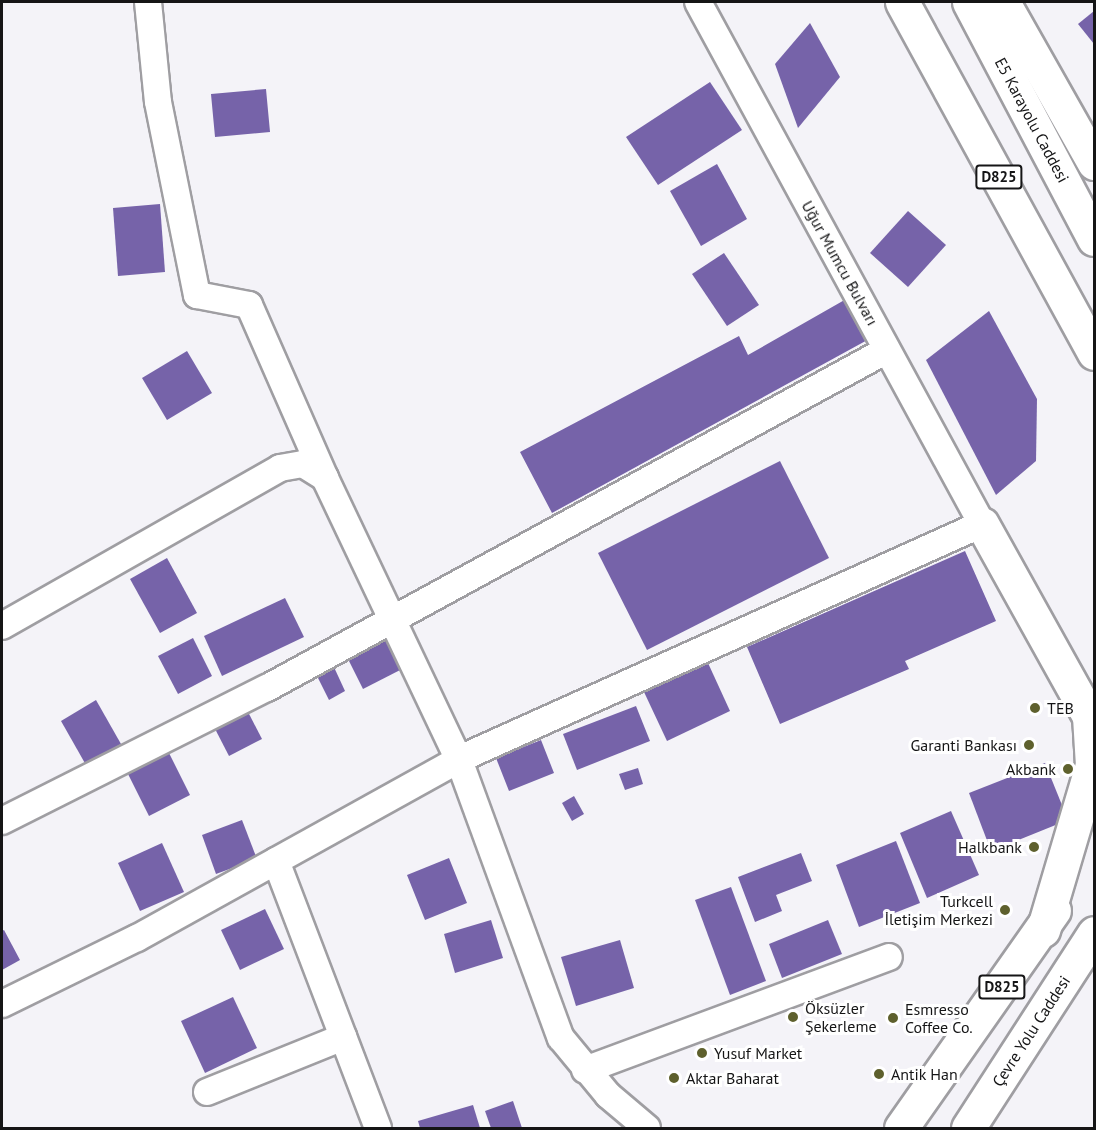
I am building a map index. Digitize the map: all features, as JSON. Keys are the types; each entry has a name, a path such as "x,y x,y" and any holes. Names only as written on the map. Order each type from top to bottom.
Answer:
{"highway":[{"name":"D825","path":"902,2 1095,353"},
{"path":"928,2 1095,309"},
{"name":"E5 Karayolu Caddesi","path":"969,2 1095,238"},
{"path":"1003,2 1095,163"},
{"path":"982,524 1089,716 1092,765 1043,930"},
{"name":"D825","path":"901,1128 1043,930 1095,842"},
{"name":"Çevre Yolu Caddesi","path":"968,1128 1095,933"}],"street":[{"path":"148,2 158,102 197,295 249,305 325,478 459,760 561,1038 585,1070 647,1128"},
{"name":"Uğur Mumcu Bulvarı","path":"698,2 982,524"},
{"path":"2,821 393,619 887,350"},
{"path":"2,627 280,468 303,464 325,478"},
{"path":"2,1004 276,861 459,760 982,524"},
{"path":"276,861 378,1128"},
{"path":"585,1070 889,957"},
{"path":"207,1092 343,1037"}],"building":[{"path":"1094,11 1094,44 1078,24"},
{"path":"810,23 840,77 798,128 775,64"},
{"path":"710,82 742,130 658,185 626,137"},
{"path":"266,89 270,132 215,137 211,94"},
{"path":"717,164 747,219 701,246 670,191"},
{"path":"160,204 165,272 118,276 113,208"},
{"path":"908,211 946,245 908,287 870,253"},
{"path":"724,253 759,305 727,326 692,274"},
{"path":"848,298 871,338 552,513 520,452 739,336 748,355"},
{"path":"989,311 1037,399 1036,461 996,495 926,360"},
{"path":"187,351 212,393 167,420 142,378"},
{"path":"780,461 829,558 647,650 598,553"},
{"path":"965,551 996,621 905,661 909,669 780,724 747,647"},
{"path":"167,558 197,613 160,633 130,579"},
{"path":"285,598 304,637 222,676 204,636"},
{"path":"390,634 406,667 363,689 346,655"},
{"path":"193,638 212,676 178,694 158,656"},
{"path":"708,663 730,711 667,741 644,692"},
{"path":"333,665 345,691 329,700 316,674"},
{"path":"96,700 121,744 86,765 61,721"},
{"path":"636,706 650,741 577,770 563,734"},
{"path":"246,708 262,739 229,756 213,725"},
{"path":"541,740 554,773 509,791 496,758"},
{"path":"166,747 190,795 149,816 125,768"},
{"path":"1045,763 1068,820 991,851 969,793"},
{"path":"638,768 643,784 625,790 619,774"},
{"path":"574,796 584,814 572,821 562,803"},
{"path":"951,811 979,875 927,898 900,833"},
{"path":"242,820 257,859 216,874 202,835"},
{"path":"896,841 920,903 859,927 836,865"},
{"path":"162,843 184,892 140,911 118,863"},
{"path":"801,853 812,881 776,895 782,911 755,922 738,877"},
{"path":"449,858 467,903 425,920 407,875"},
{"path":"731,887 766,981 730,995 695,900"},
{"path":"265,909 284,949 240,970 221,930"},
{"path":"491,920 503,958 455,973 444,934"},
{"path":"828,920 842,954 782,978 769,944"},
{"path":"4,930 20,960 2,970 2,931"},
{"path":"620,940 634,988 576,1006 561,957"},
{"path":"233,997 257,1048 205,1073 181,1021"},
{"path":"513,1101 522,1128 491,1128 485,1111"},
{"path":"473,1105 480,1128 420,1128 418,1121"}],"place":[{"name":"TEB","path":"1035,708"},
{"name":"Garanti Bankası","path":"1029,745"},
{"name":"Akbank","path":"1068,769"},
{"name":"Halkbank","path":"1034,847"},
{"name":"Turkcell İletişim Merkezi","path":"1005,910"},
{"name":"Öksüzler Şekerleme","path":"793,1017"},
{"name":"Esmresso Coffee Co.","path":"893,1018"},
{"name":"Yusuf Market","path":"702,1053"},
{"name":"Antik Han","path":"879,1074"},
{"name":"Aktar Baharat","path":"674,1078"}]}
